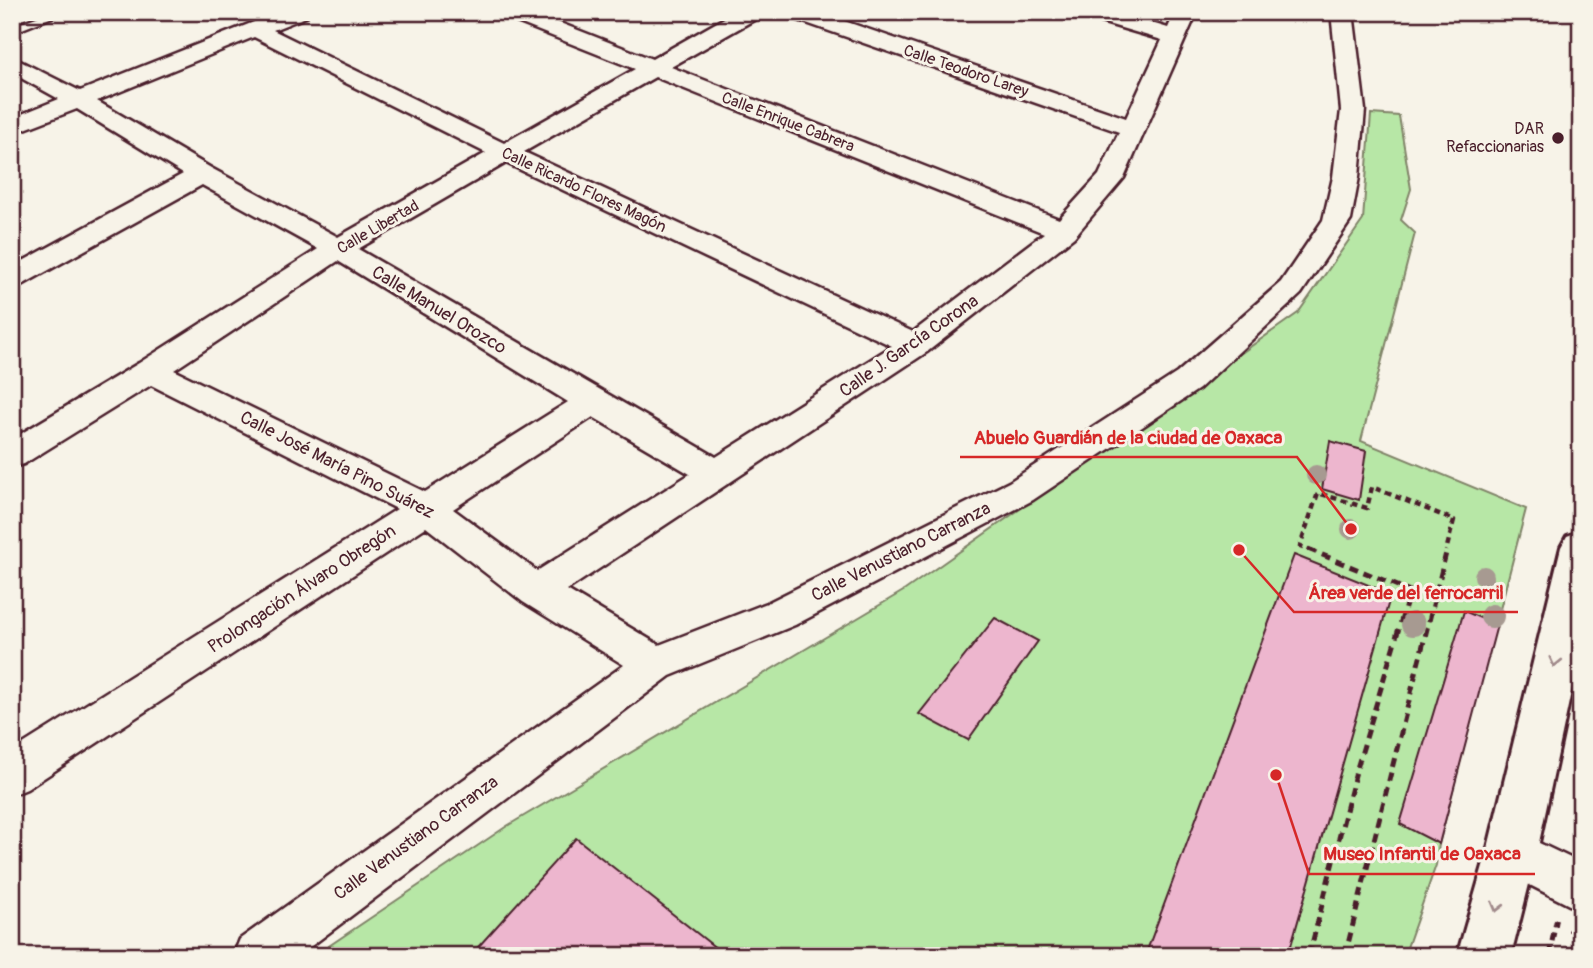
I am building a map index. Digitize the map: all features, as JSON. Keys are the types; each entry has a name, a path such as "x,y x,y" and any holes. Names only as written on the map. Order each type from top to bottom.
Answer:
{"main road":[{"path":"1484,956 1512,852 1581,547"}],"street":[{"path":"12,127 298,12"},
{"name":"Calle Enrique Cabrera","path":"512,12 1063,231"},
{"name":"Calle Libertad","path":"12,455 150,371 338,249 507,155 650,68 751,12"},
{"name":"Calle Teodoro Larey","path":"797,12 1135,129"},
{"path":"1092,12 1180,24"},
{"name":"Calle Venustiano Carranza","path":"257,956 656,664 781,614 1021,491 1188,381 1291,288 1336,220 1346,177 1353,110 1342,12"},
{"name":"Calle J. García Corona","path":"536,591 916,345 1063,231 1111,178 1180,24"},
{"name":"Calle Ricardo Flores Magón","path":"254,29 507,155 916,345"},
{"name":"Calle Manuel Orozco","path":"12,64 338,249 592,402 718,474"},
{"path":"12,279 202,174"},
{"name":"Calle José María Pino Suárez","path":"150,371 428,509 536,591 656,664"},
{"name":"Prolongación Álvaro Obregón","path":"12,775 592,402"},
{"path":"1512,852 1568,905"}],"lane":[{"path":"12,30 60,12"}],"path":[{"path":"1571,12 1581,15"},
{"path":"1309,956 1355,775 1410,591 1300,546 1318,493 1367,508 1372,487 1454,520 1345,956"},
{"path":"1549,956 1568,905"}],"green space":[{"path":"1371,114 1399,116 1411,189 1401,220 1415,233 1361,441 1526,509 1439,844 1436,865 1404,956 314,956 507,826 905,590 1298,313 1363,220"}],"building":[{"path":"1330,441 1366,451 1359,500 1322,489"},
{"path":"1294,555 1391,594 1288,956 1145,956"},
{"path":"1464,611 1497,625 1439,844 1400,824"},
{"path":"995,618 1038,641 968,740 919,714"},
{"path":"576,838 726,956 470,956"}],"place":[{"name":"DAR Refaccionarias","path":"1558,138"},
{"name":"Abuelo Guardián de la ciudad de Oaxaca","path":"1351,529"},
{"name":"Área verde del ferrocarril","path":"1239,550"},
{"name":"Museo Infantil de Oaxaca","path":"1276,775"}]}
